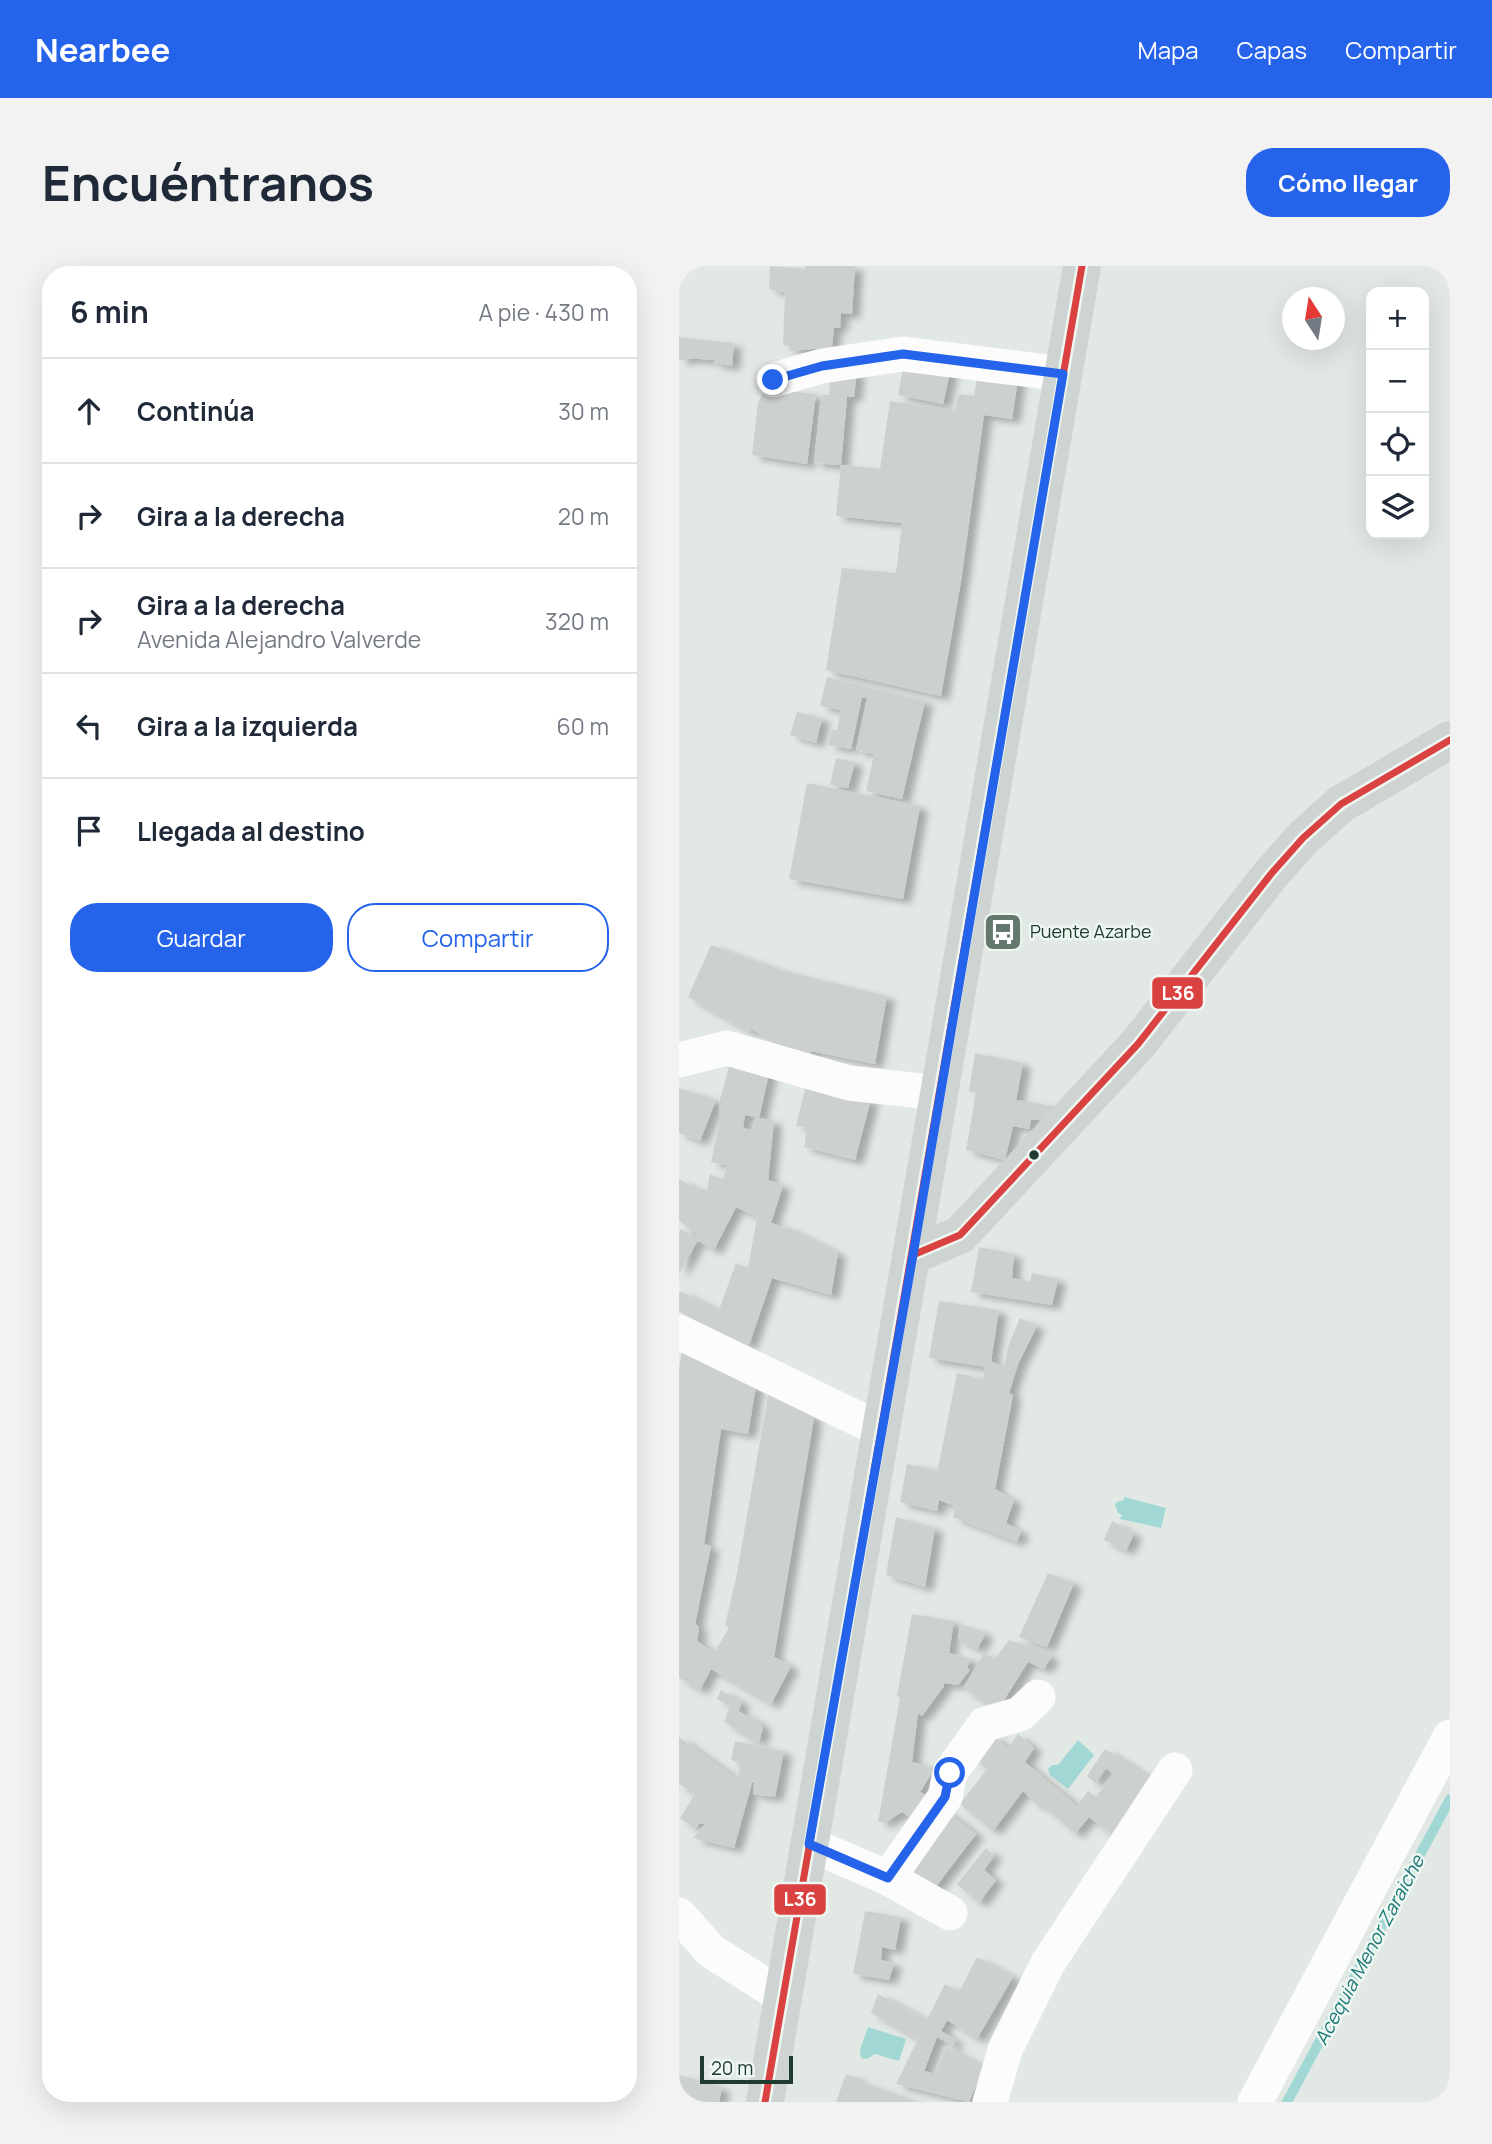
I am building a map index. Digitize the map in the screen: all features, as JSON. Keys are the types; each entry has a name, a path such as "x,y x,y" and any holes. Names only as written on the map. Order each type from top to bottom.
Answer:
{"main road":[{"path":"765,2102 1082,266"},
{"path":"913,1255 960,1235 979,1215 1138,1044 1271,874 1303,838 1341,804 1450,740"}],"street":[{"path":"773,380 822,366 903,354 1063,374"},
{"path":"679,1060 727,1048 849,1083 939,1094"},
{"path":"679,1332 881,1430"},
{"path":"888,1878 945,1797 950,1773 985,1724 1020,1714 1038,1697"},
{"path":"1255,2102 1450,1737"},
{"path":"990,2102 1005,2050 1048,1963 1175,1770"},
{"path":"809,1844 888,1878 950,1913"},
{"path":"679,1915 711,1951 782,1996"}],"water":[{"path":"1124,1497 1166,1508 1161,1528 1120,1519 1122,1515 1118,1513 1115,1505 1124,1500"},
{"path":"1078,1740 1094,1755 1068,1789 1050,1775 1048,1769 1052,1765 1058,1765"},
{"path":"868,2027 906,2039 899,2061 875,2054 867,2059 861,2058 860,2050"}],"building":[{"path":"770,266 805,269 806,266 855,266 852,314 841,313 840,328 834,327 832,347 791,351 790,346 783,345 785,292 769,289"},
{"path":"679,337 734,343 732,366 714,363 714,360 679,359"},
{"path":"905,358 952,363 943,404 898,395"},
{"path":"979,367 1019,372 1012,419 984,415 961,581 941,696 826,670 842,568 896,573 902,523 836,516 841,465 880,469 890,401 955,411 959,394 974,396"},
{"path":"857,370 854,397 847,397 841,465 814,463 821,395 829,395 831,371"},
{"path":"766,388 816,394 807,464 752,455 758,403"},
{"path":"827,677 925,701 902,799 866,791 874,754 856,750 867,698 862,697 851,749 828,745 832,730 837,730 841,710 820,706"},
{"path":"797,712 822,718 816,743 790,735"},
{"path":"836,758 855,762 848,788 830,785"},
{"path":"807,783 920,806 903,899 789,879"},
{"path":"711,945 784,971 887,996 875,1064 785,1048 751,1029 750,1032 688,997"},
{"path":"975,1053 1023,1063 1016,1100 1060,1107 1047,1121 1031,1119 1029,1129 1013,1126 1005,1160 966,1150 976,1093 969,1091"},
{"path":"731,1060 770,1069 759,1118 774,1121 768,1180 783,1185 771,1223 791,1229 838,1253 831,1295 772,1278 749,1345 697,1323 679,1311 679,1293 682,1292 719,1310 736,1263 748,1268 757,1217 736,1207 714,1250 696,1239 699,1234 679,1221 679,1179 698,1190 700,1187 707,1191 710,1174 723,1180 727,1165 711,1162 719,1124 719,1103","holes":["745,1115 755,1117 752,1130 743,1128"]},
{"path":"806,1085 871,1099 855,1160 804,1147 807,1128 796,1126"},
{"path":"679,1088 716,1100 700,1141 679,1133"},
{"path":"681,1229 698,1240 679,1274 679,1233"},
{"path":"979,1247 1014,1254 1012,1278 1030,1282 1032,1273 1058,1279 1052,1305 971,1292"},
{"path":"939,1301 999,1310 991,1361 1004,1367 1008,1347 1020,1318 1037,1326 1018,1364 1009,1393 1013,1395 995,1489 1014,1500 1006,1523 1021,1531 1017,1542 953,1517 955,1506 939,1500 937,1511 900,1502 907,1464 929,1468 937,1473 957,1373 983,1379 985,1367 929,1358"},
{"path":"682,1351 756,1386 748,1434 721,1429 704,1544 711,1546 695,1624 699,1627 697,1641 714,1653 729,1628 725,1625 736,1578 769,1390 786,1396 814,1418 774,1657 791,1666 771,1704 711,1669 700,1690 679,1678 679,1369"},
{"path":"896,1517 935,1528 925,1587 886,1575"},
{"path":"1112,1521 1134,1534 1126,1551 1104,1540"},
{"path":"1048,1573 1074,1583 1047,1647 1019,1637"},
{"path":"912,1614 954,1621 949,1653 971,1659 967,1667 970,1670 958,1685 944,1683 922,1716 918,1713 912,1762 935,1768 920,1792 931,1798 915,1821 902,1812 886,1822 878,1822 900,1698 897,1696"},
{"path":"960,1624 986,1633 977,1649 958,1640"},
{"path":"1009,1640 1052,1656 1044,1669 1028,1662 997,1711 963,1688 984,1653 995,1659"},
{"path":"721,1690 742,1702 738,1711 760,1723 763,1728 759,1742 724,1722 730,1706 717,1699"},
{"path":"1018,1734 1034,1748 1025,1762 1077,1806 1088,1791 1096,1797 1113,1774 1106,1768 1095,1783 1087,1776 1105,1749 1160,1784 1119,1841 1089,1817 1075,1834 1023,1791 993,1831 960,1804 988,1768 973,1758 992,1735 1008,1748"},
{"path":"679,1737 737,1779 741,1763 731,1760 735,1741 784,1751 775,1797 753,1794 752,1783 734,1848 693,1838 705,1824 699,1823 695,1829 680,1818 695,1794 679,1784"},
{"path":"944,1809 976,1834 934,1889 903,1866"},
{"path":"986,1848 994,1855 984,1870 996,1880 979,1903 957,1884"},
{"path":"865,1911 901,1917 895,1950 882,1947 881,1960 894,1963 889,1980 853,1974"},
{"path":"977,1957 1013,1977 977,2039 947,2020 941,2031 956,2040 953,2046 937,2037 924,2071 935,2074 946,2047 984,2066 969,2102 896,2084 918,2039 871,2013 878,1994 927,2020 945,1984 959,1992"},
{"path":"846,2074 858,2078 858,2081 917,2102 836,2102"},
{"path":"679,2075 722,2087 719,2102 679,2102"}],"waterway":[{"name":"Acequia Menor Zaraiche","path":"1287,2102 1450,1799"}],"transit line":[{"name":"L36","path":"765,2102 1082,266"},
{"name":"L36","path":"913,1255 960,1235 1138,1044 1271,874 1303,838 1341,804 1450,740"}],"place":[{"name":"Puente Azarbe","path":"1003,932"}],"route":[{"path":"773,380 822,366 903,354 1063,374 913,1255 809,1844 888,1878 945,1797 950,1773"}]}
